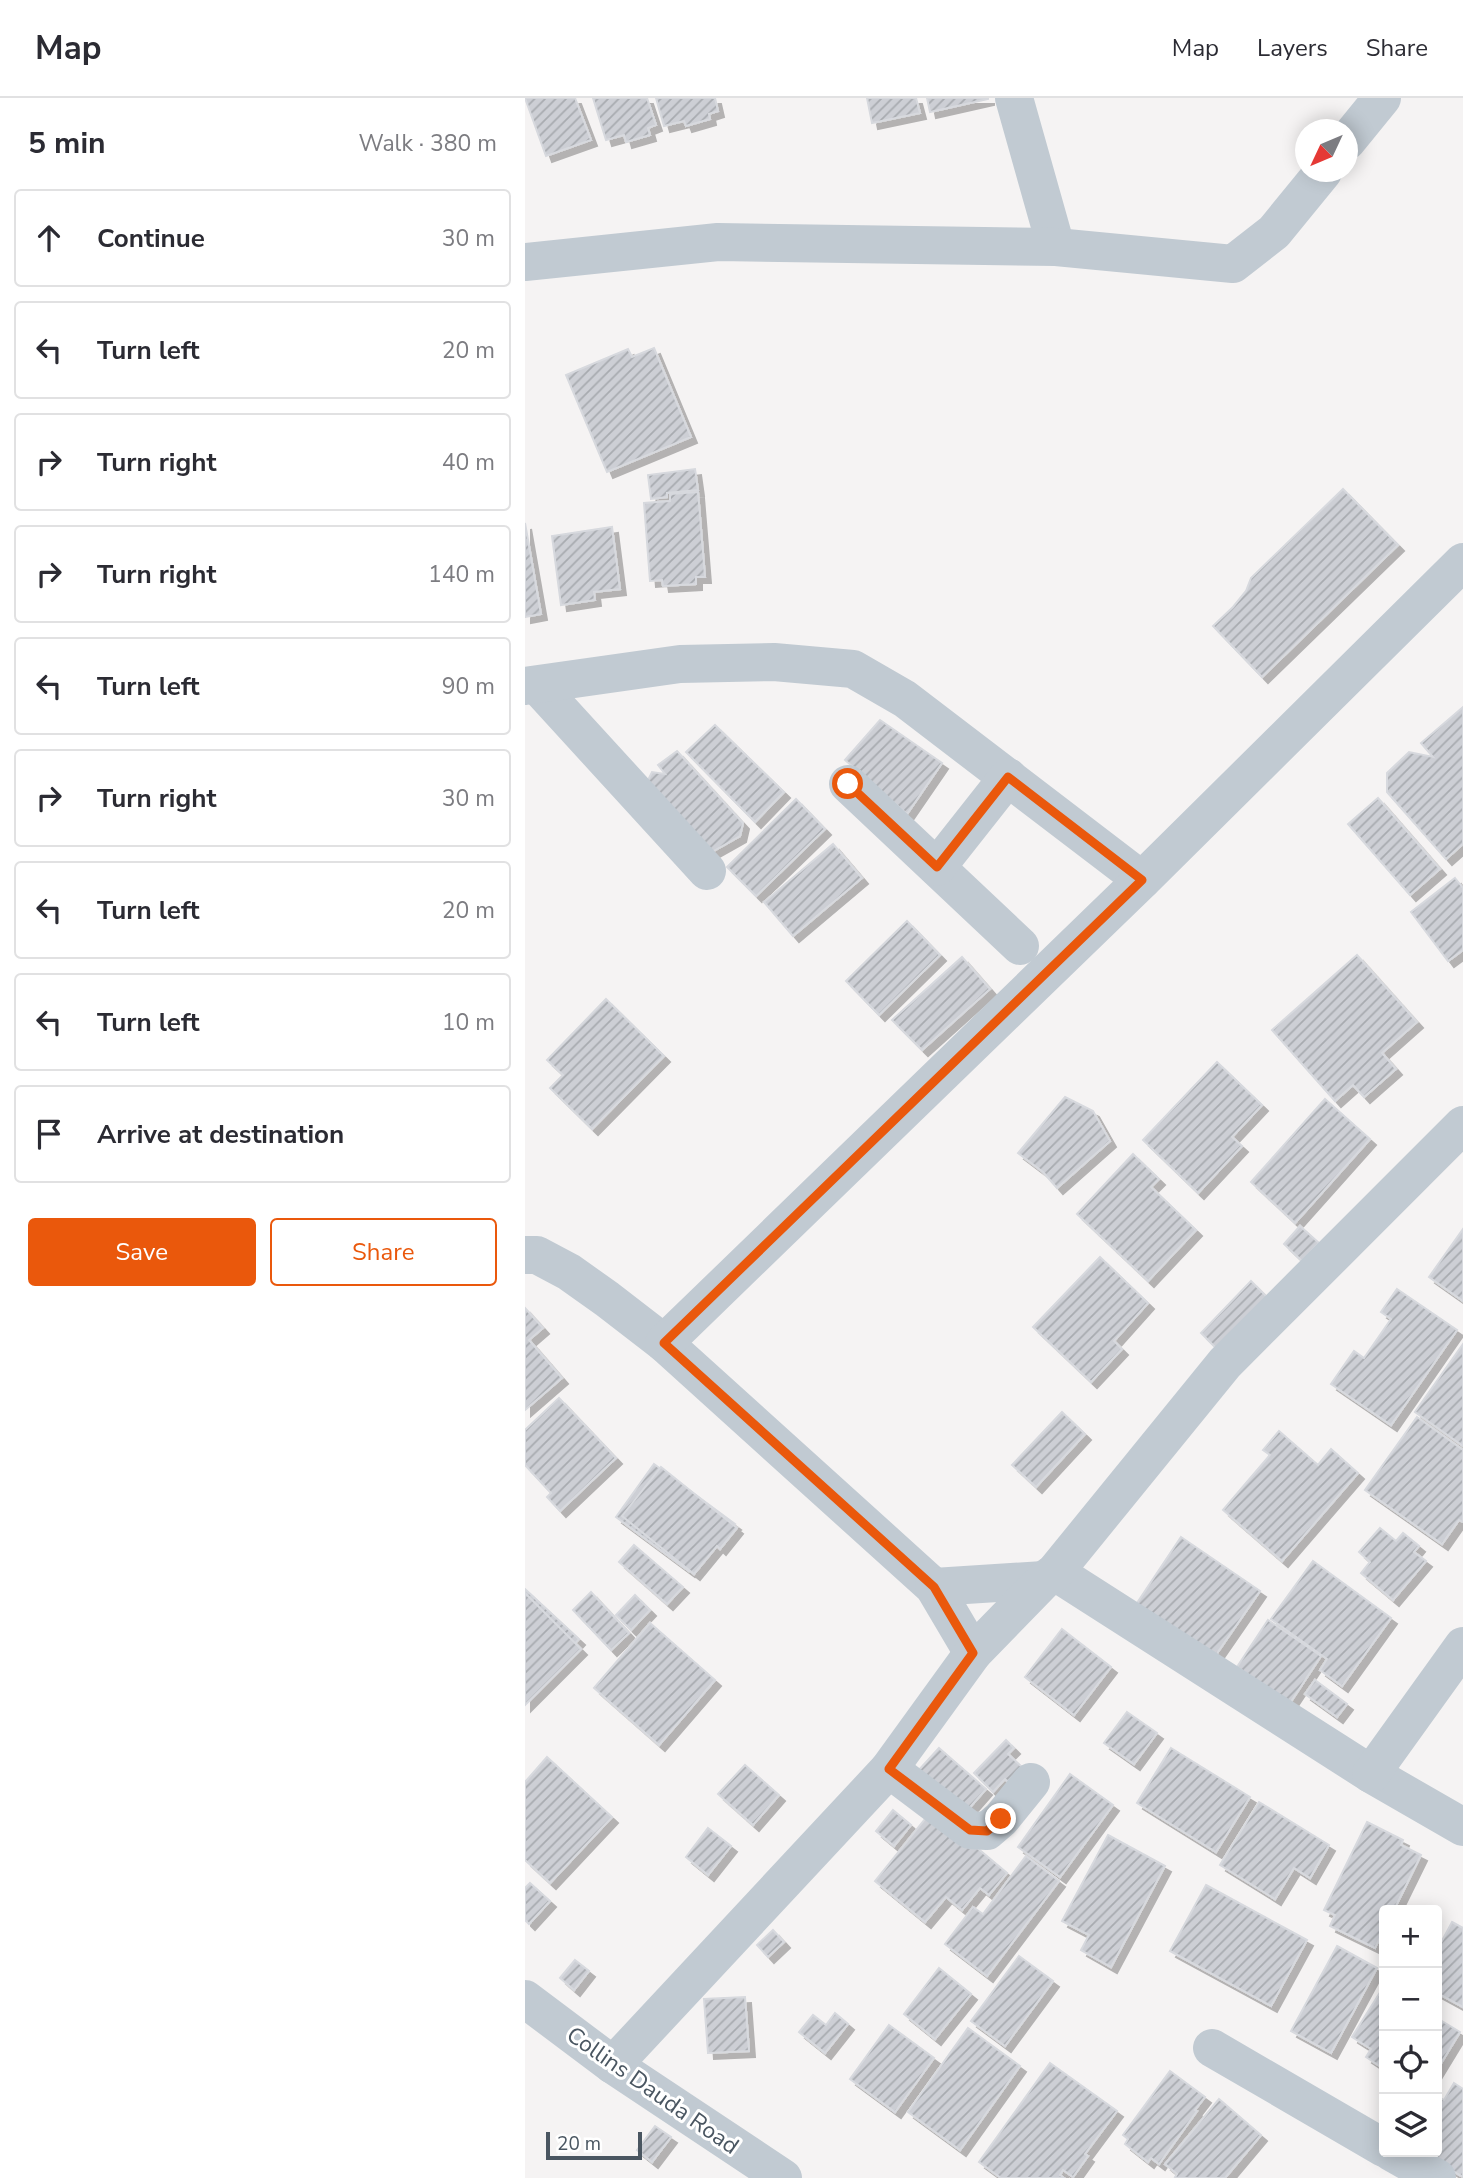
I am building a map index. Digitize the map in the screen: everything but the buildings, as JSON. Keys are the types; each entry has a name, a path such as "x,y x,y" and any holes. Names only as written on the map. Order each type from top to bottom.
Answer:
{"street":[{"path":"1014,98 1056,247"},
{"path":"1358,127 1382,98"},
{"path":"525,262 718,242 1056,247 1233,264 1274,232 1315,182"},
{"path":"664,1343 1142,880 1463,562"},
{"path":"531,685 680,664 774,662 853,669 905,699 1142,880"},
{"path":"531,685 707,871"},
{"path":"937,867 1008,777"},
{"path":"848,784 1020,946"},
{"path":"613,2065 889,1769 973,1653 1049,1576 1225,1363 1463,1125"},
{"path":"525,1255 537,1255 569,1272 664,1343 934,1587 973,1653"},
{"path":"934,1587 1049,1576 1371,1774 1463,1827"},
{"path":"1371,1774 1463,1646"},
{"path":"889,1769 970,1830 987,1831 1001,1819 1031,1782"},
{"name":"Collins Dauda Road","path":"525,1999 613,2065 783,2178"},
{"path":"1212,2048 1379,2145"},
{"path":"1400,2157 1437,2178"}],"route":[{"path":"848,784 937,867 1008,777 1142,880 664,1343 934,1587 973,1653 889,1769 970,1830 987,1831 1001,1819"}]}
